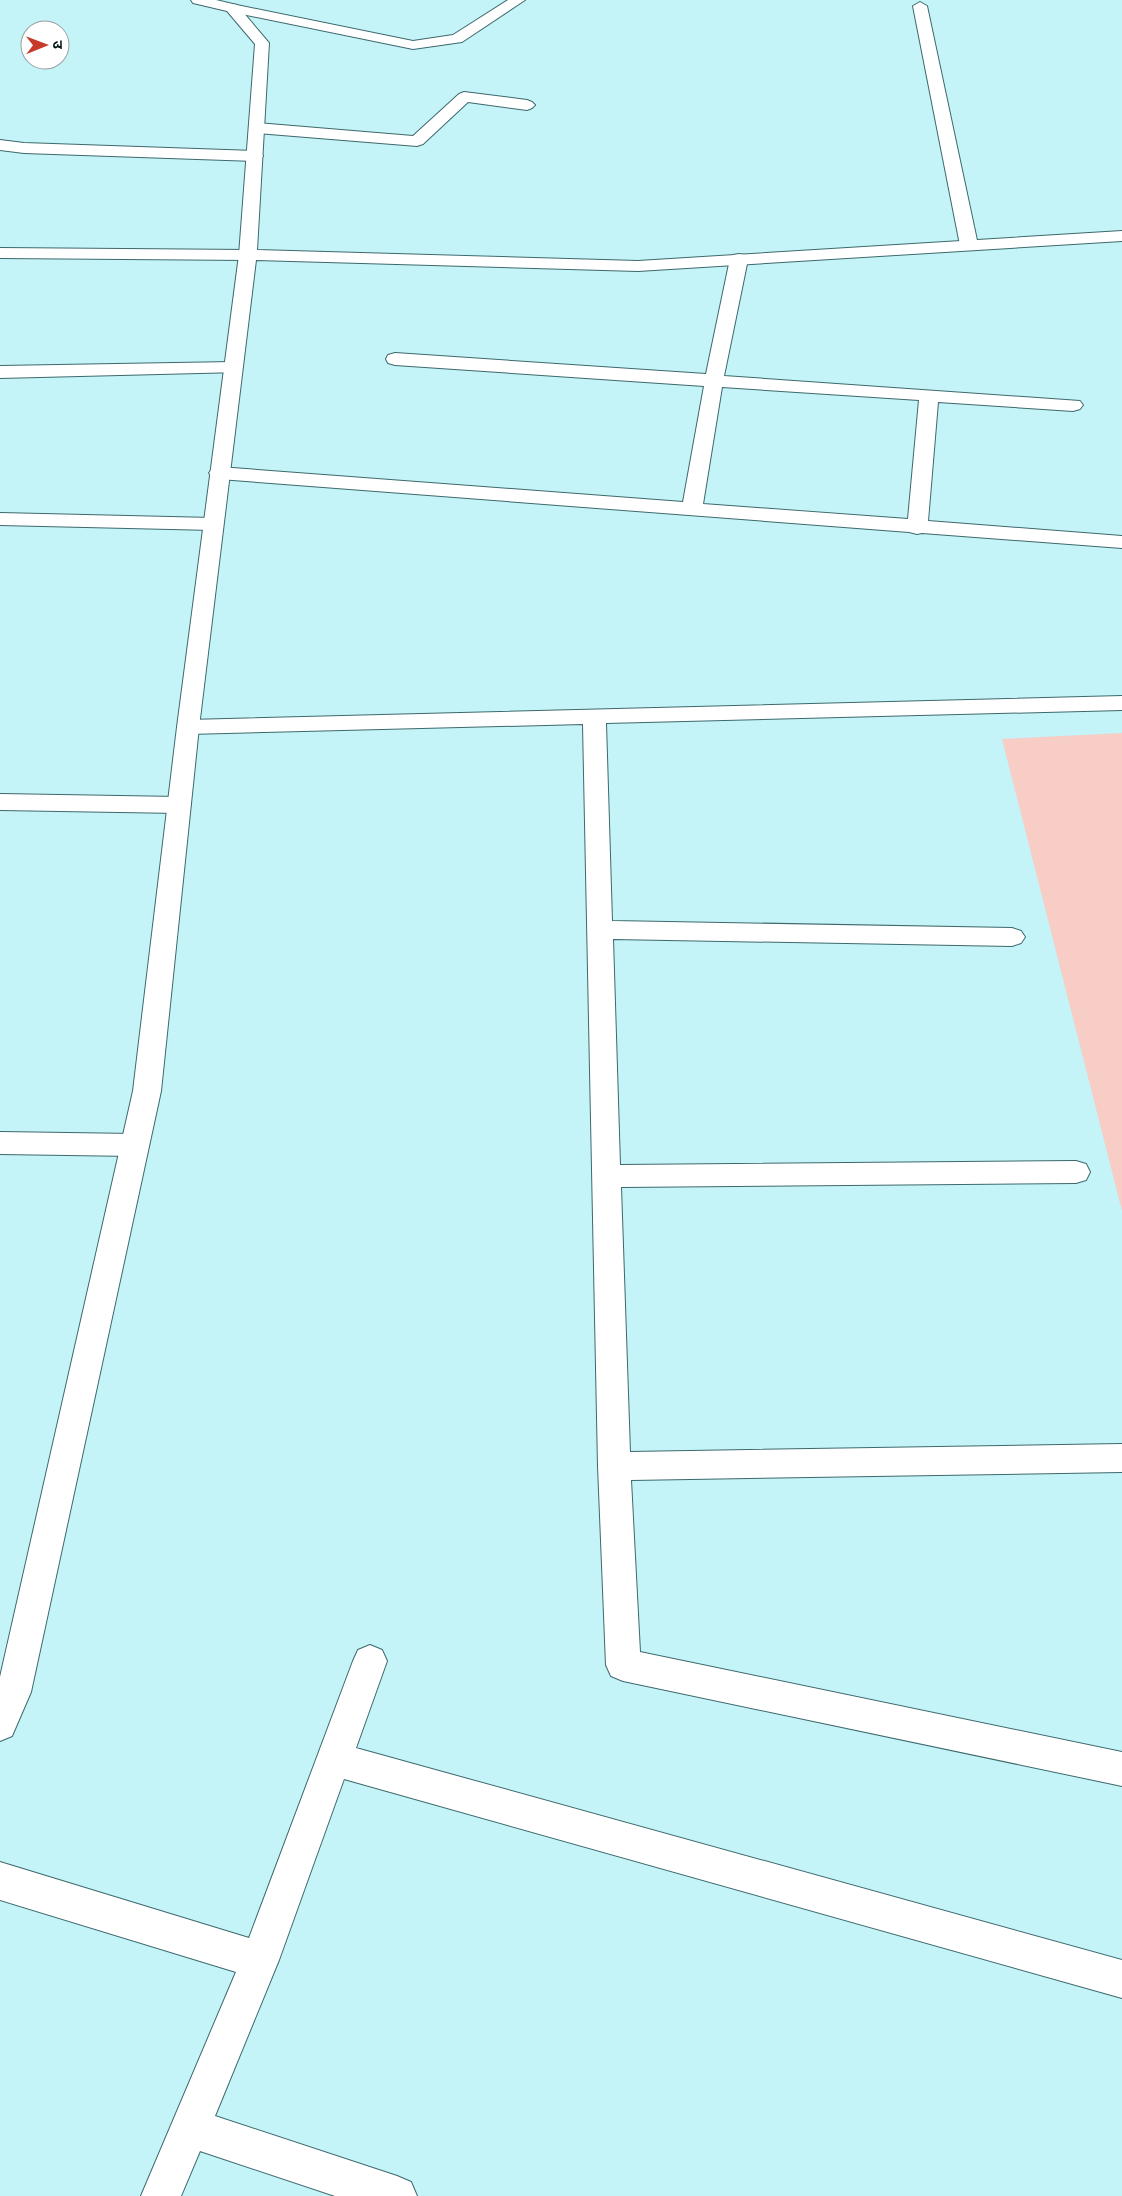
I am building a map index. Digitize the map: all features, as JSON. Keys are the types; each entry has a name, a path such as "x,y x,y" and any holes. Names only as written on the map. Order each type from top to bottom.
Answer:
{"street":[{"path":"198,0 413,46 457,39 518,0"},
{"path":"920,6 969,245"},
{"path":"0,1724 14,1692 147,1090 188,727 248,255 262,43 232,8"},
{"path":"257,128 417,142 464,97 527,105"},
{"path":"0,145 24,148 254,156"},
{"path":"0,253 248,255 638,266 1122,236"},
{"path":"692,510 714,381 739,259"},
{"path":"395,359 1073,405"},
{"path":"0,372 233,368"},
{"path":"918,528 929,396"},
{"path":"219,473 918,528 1122,542"},
{"path":"0,519 213,524"},
{"path":"188,727 1122,703"},
{"path":"594,717 614,1466 623,1665 1122,1769"},
{"path":"0,802 179,805"},
{"path":"599,930 1012,937"},
{"path":"0,1143 135,1145"},
{"path":"606,1176 1076,1172"},
{"path":"614,1466 1122,1458"},
{"path":"161,2196 260,1960 370,1661"},
{"path":"334,1759 1122,1979"},
{"path":"0,1881 260,1960"},
{"path":"190,2128 397,2196"}],"shaded area":[{"path":"1122,733 1122,1211 1002,739"}]}
